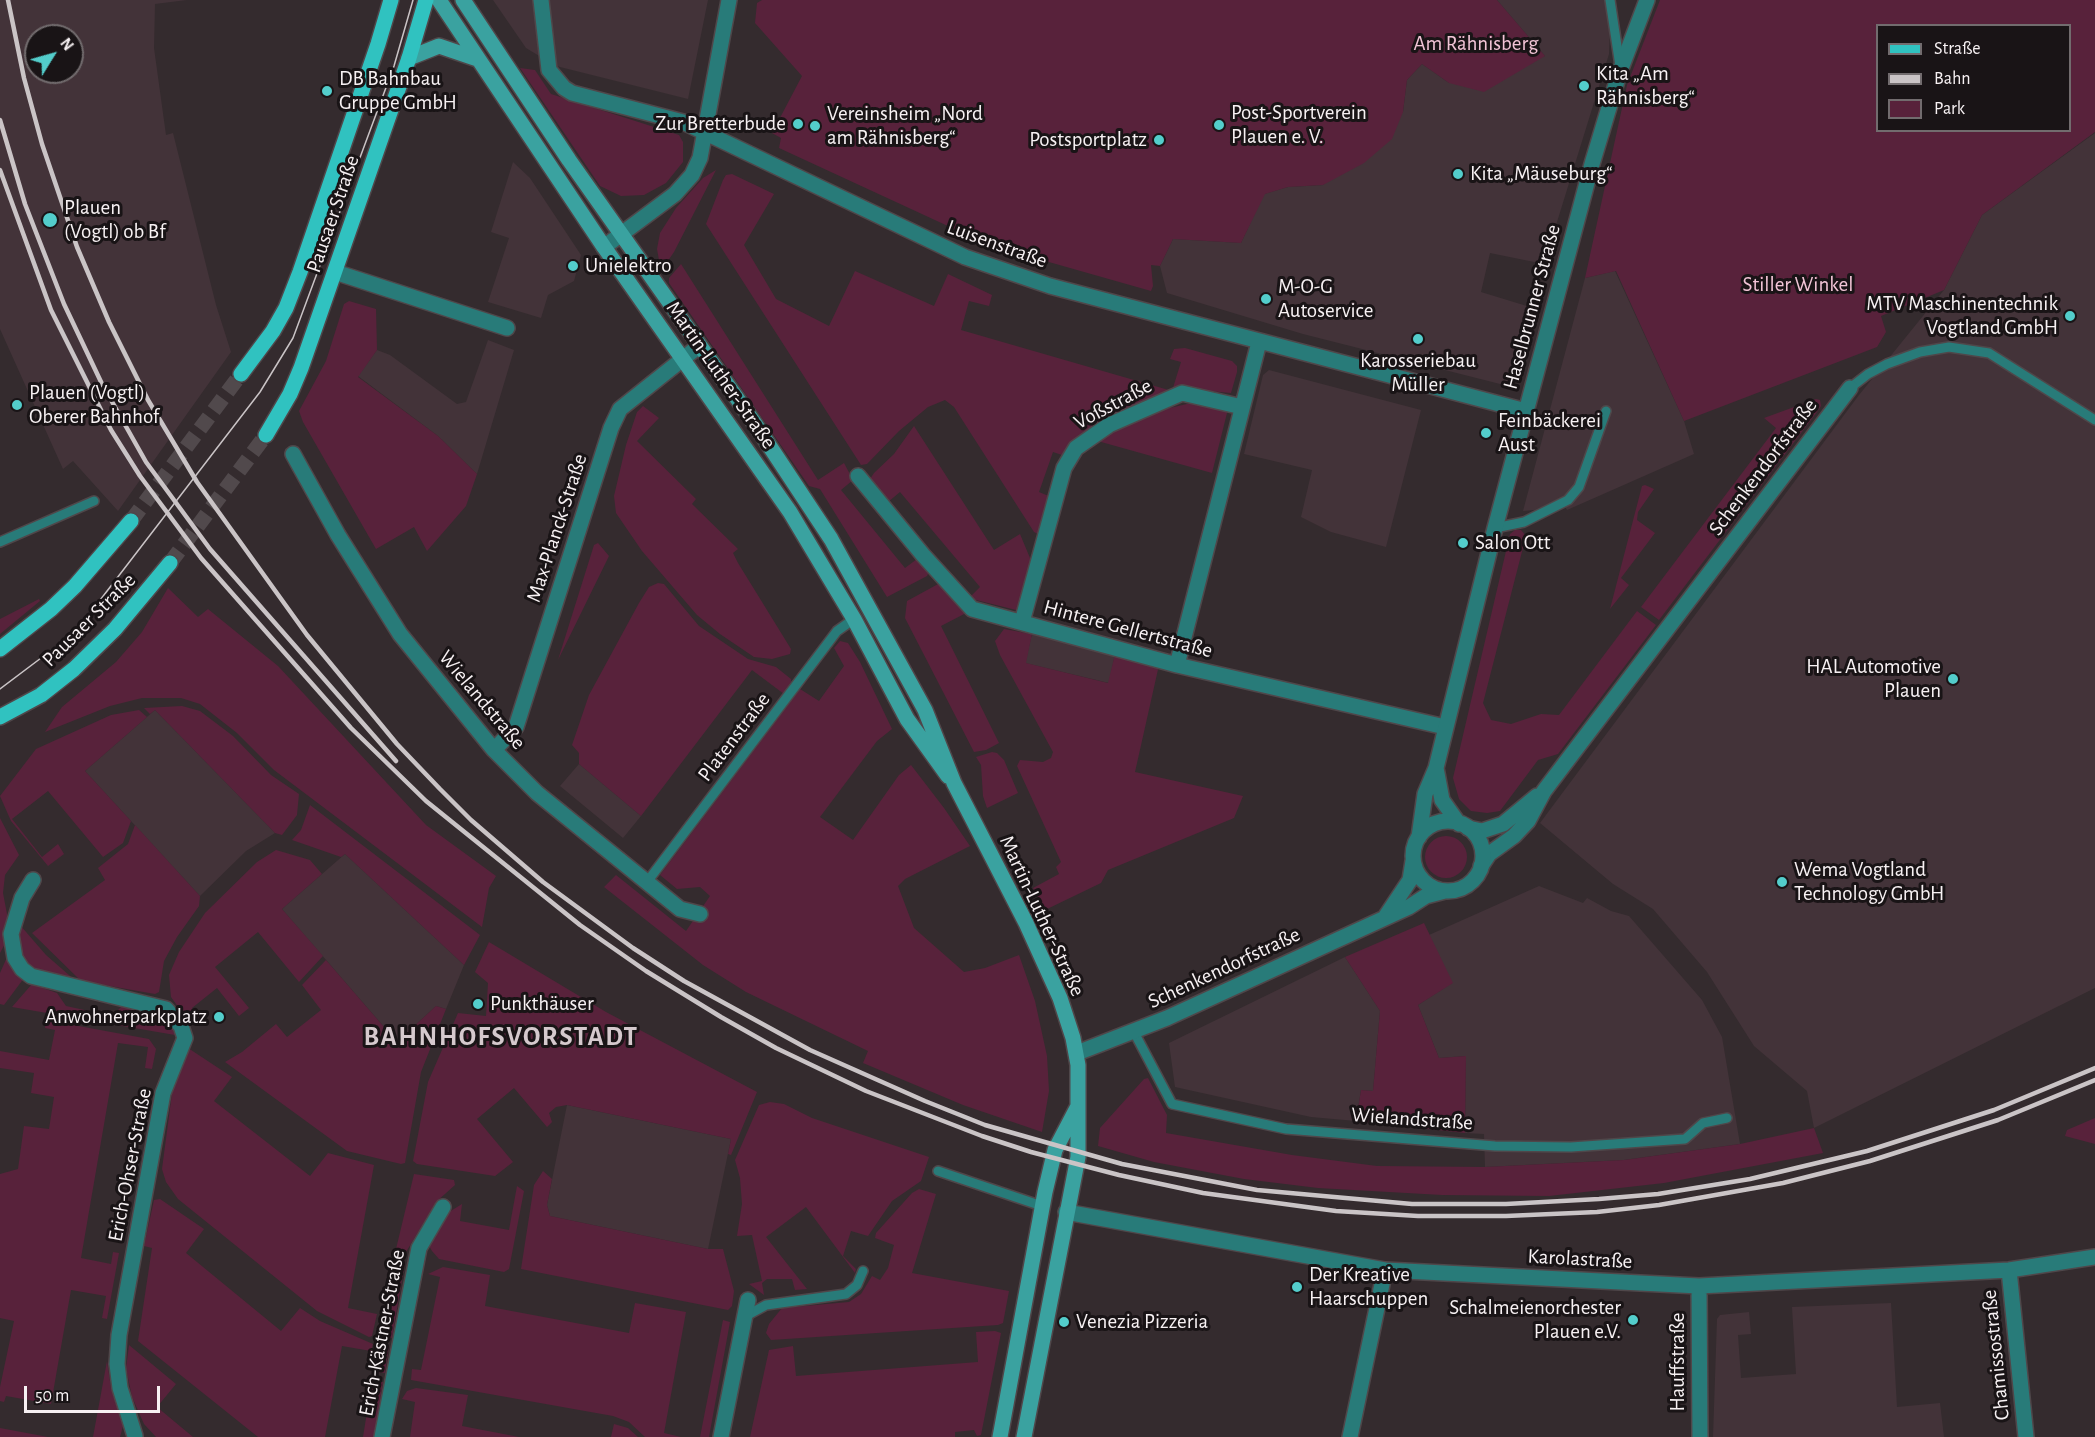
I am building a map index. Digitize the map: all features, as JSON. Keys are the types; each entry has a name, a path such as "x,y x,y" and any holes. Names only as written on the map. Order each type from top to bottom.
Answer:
{"main road":[{"name":"Pausaer Straße","path":"241,374 273,331 300,272 391,0"},
{"name":"Pausaer Straße","path":"266,435 290,394 301,368 409,58 426,0"},
{"name":"Martin-Luther-Straße","path":"439,0 604,247 784,503 854,619 907,719 925,747 954,783"},
{"name":"Martin-Luther-Straße","path":"463,0 620,235 802,494 855,579 925,710 954,783 1047,966 1068,1019 1077,1053 1079,1077 1078,1156 1024,1437"},
{"path":"409,58 438,46 478,59"},
{"name":"Pausaer Straße","path":"0,649 67,594 131,522"},
{"name":"Pausaer Straße","path":"0,717 40,695 74,669 115,629 170,563"},
{"name":"Martin-Luther-Straße","path":"1000,1437 1042,1206 1055,1150 1077,1108"},
{"path":"1042,1206 1066,1212"}],"street":[{"name":"Luisenstraße","path":"542,0 549,70 564,88 572,93 683,122 703,134 965,257 1050,286 1526,411"},
{"path":"604,247 675,194 692,175 700,158 729,0"},
{"name":"Haselbrunner Straße","path":"1419,837 1425,794 1436,768 1495,528 1592,164 1620,71 1647,0"},
{"path":"335,272 507,328"},
{"path":"1178,665 1259,342"},
{"name":"Max-Planck-Straße","path":"494,750 516,727 611,428 620,409 699,346"},
{"name":"Schenkendorfstraße","path":"1077,1053 1134,1032 1386,916 1409,908 1426,896 1457,890 1468,885 1489,854 1514,836 1528,821 1544,791 1850,388"},
{"name":"Voßstraße","path":"1022,622 1064,468 1076,448 1109,425 1182,393 1242,407"},
{"name":"Wielandstraße","path":"293,454 338,535 400,634 494,750 537,793 680,909 700,914"},
{"name":"Hintere Gellertstraße","path":"858,476 922,555 972,609 1178,665 1445,727"},
{"name":"Haselbrunner Straße","path":"1436,768 1442,800 1463,826"},
{"name":"Schenkendorfstraße","path":"1419,837 1437,823 1482,831 1503,824 1544,791"},
{"path":"1463,826 1480,845 1481,866"},
{"path":"1386,916 1410,880 1419,837"},
{"path":"1413,861 1416,872 1423,882 1445,891"},
{"name":"Erich-Ohser-Straße","path":"33,880 22,898 11,934 15,958 22,969 31,976 166,1009 181,1026 185,1038 163,1093 119,1335 117,1364 120,1388 135,1437"},
{"name":"Erich-Kästner-Straße","path":"382,1437 419,1248 443,1206"},
{"name":"Karolastraße","path":"1066,1212 1385,1270 1699,1286 2009,1270 2095,1257"},
{"path":"1350,1437 1385,1270"},
{"name":"Chamissostraße","path":"2009,1270 2026,1437"},
{"name":"Hauffstraße","path":"1699,1286 1700,1437"},
{"path":"721,1437 748,1300"}],"lane":[{"path":"1611,0 1620,71"},
{"name":"Schenkendorfstraße","path":"1850,388 1887,364 1920,352 1949,347 1989,352 2095,420"},
{"path":"1495,528 1524,522 1568,500 1579,487 1606,411"},
{"path":"0,542 94,501"},
{"name":"Platenstraße","path":"647,882 837,631 854,619"},
{"name":"Wielandstraße","path":"1134,1032 1172,1104 1286,1129 1484,1145 1570,1147 1686,1139 1703,1123 1727,1118"},
{"path":"938,1171 1042,1206"},
{"path":"744,1317 766,1305 846,1294 856,1285 863,1271"}],"shaded area":[{"path":"0,0 187,0 155,4 154,48 166,135 173,133 216,305 231,352 118,511 73,461 63,469 0,329"},
{"path":"493,0 708,0 688,99 556,66 526,48"},
{"path":"1497,0 1607,0 1610,25 1609,54 1544,264 1490,253 1481,292 1530,307 1512,382 1504,385 1303,334 1167,293 1160,266 1173,239 1241,243 1264,194 1288,187 1323,185 1403,112 1407,80 1422,64 1449,83 1545,56"},
{"path":"2095,133 2095,988 1814,1128 1807,1091 1754,1046 1707,972 1653,909 1613,884 1540,823 1859,395 1944,290 1982,215"},
{"path":"513,162 530,178 581,255 574,281 548,295 541,318 488,302 509,238 491,232"},
{"path":"1615,271 1684,421 1694,454 1567,510 1560,498 1535,510 1523,511 1585,278"},
{"path":"488,340 514,350 477,474 438,436 358,376 377,350 390,355 457,404 466,402"},
{"path":"1269,370 1421,410 1386,547 1331,532 1301,517 1312,470 1244,454 1263,375"},
{"path":"1032,634 1115,654 1109,683 1025,663"},
{"path":"155,710 275,833 246,851 200,896 85,771"},
{"path":"579,764 641,816 623,838 560,786"},
{"path":"345,854 464,965 446,1009 436,1006 397,1042 282,909"},
{"path":"1539,886 1583,903 1587,898 1611,911 1629,916 1702,1000 1722,1037 1740,1144 1624,1160 1485,1167 1484,1134 1465,1133 1466,1056 1439,1058 1418,1005 1452,983 1429,935"},
{"path":"1345,957 1380,1011 1373,1091 1361,1090 1356,1121 1311,1117 1175,1087 1169,1043"},
{"path":"567,1105 731,1139 708,1249 550,1216 547,1205"},
{"path":"1891,1303 1897,1407 1940,1403 1944,1437 1713,1437 1717,1319 1720,1315 1749,1312 1751,1334 1738,1335 1741,1378 1796,1374 1792,1307"}],"green space":[{"name":"Am Rähnisberg","path":"762,0 1497,0 1545,56 1484,92 1449,83 1422,64 1407,80 1403,112 1392,139 1364,163 1323,185 1288,187 1265,194 1241,243 1173,239 1160,266 1151,265 1153,286 1151,291 989,245 779,148 781,138 772,133 802,76 755,23 757,3"},
{"name":"Stiller Winkel","path":"1660,0 2095,0 2095,132 1982,215 1944,290 1881,316 1886,332 1877,347 1684,421 1616,271 1585,278 1627,85"},
{"path":"520,68 535,70 551,94 679,135 683,142 683,162 666,183 644,195 621,196 600,186"},
{"path":"716,170 674,252 661,271 657,249 660,233 676,208 703,178"},
{"path":"732,174 774,194 744,245 776,299 829,326 855,271 934,306 948,274 992,295 989,306 969,301 961,330 1172,391 1181,362 1170,359 1174,349 1185,348 1232,361 1237,366 1237,372 1231,393 1185,389 1065,456 1053,452 1039,492 1051,497 1038,534 1034,532 954,407 945,400 928,407 899,431 867,464 861,465 706,224 723,180 726,175"},
{"path":"681,264 818,480 844,463 853,480 841,490 905,568 917,559 929,572 927,576 887,597 820,489 809,486 669,283 669,278"},
{"path":"349,301 376,309 377,350 358,377 438,436 477,474 466,506 427,551 414,527 376,549 303,422 299,411 326,361 344,304"},
{"path":"1816,399 1820,400 1821,406 1817,412 1659,620 1641,607 1776,428 1764,418"},
{"path":"1187,404 1208,404 1228,409 1212,473 1094,440 1120,425 1161,410"},
{"path":"643,406 659,418 637,441 696,499 692,504 738,549 733,553 791,649 790,654 772,659 754,657 720,634 697,615 642,551 616,513 614,496 626,445 637,412"},
{"path":"914,426 994,550 1020,534 1030,558 1030,566 1020,605 1016,610 972,599 970,597 980,587 900,492 888,502 872,483 870,479 874,473 894,454"},
{"path":"1642,486 1654,489 1638,512 1637,520 1655,533 1621,578 1629,585 1610,609"},
{"path":"1515,530 1521,530 1526,536 1483,703 1491,720 1511,724 1541,714 1559,715 1637,611 1656,625 1558,754 1538,760 1500,811 1487,813 1471,811 1459,799 1453,778 1510,534"},
{"path":"598,543 609,556 558,660 594,545"},
{"path":"658,583 664,584 699,626 748,659 776,667 791,679 791,682 784,694 752,670 641,816 579,764 579,753 572,745 589,695 639,603 649,587"},
{"path":"940,583 968,612 941,626 999,743 986,750 974,752 905,618 907,601"},
{"path":"168,588 198,617 208,609 278,666 426,825 496,876 489,888 482,927 274,770 237,733 200,704 181,698 142,698 110,706 45,732 62,707 116,662 142,632"},
{"path":"39,599 40,601 0,634 0,619"},
{"path":"1004,629 1032,634 1026,663 1108,683 1115,654 1159,665 1135,772 1243,796 1234,818 1108,870 1101,883 1045,910 1033,888 1059,874 1056,867 1061,862 1017,766 1020,760 1043,762 1051,758 1053,752 1000,655 995,641"},
{"path":"840,641 848,643 860,662 892,729 877,741 820,817 853,840 899,775 911,765 944,808 970,846 905,879 898,886 914,928 964,972 985,968 1019,955 1035,1001 1047,1056 1049,1091 1042,1132 963,1105 863,1063 868,1051 746,992 703,965 604,887 616,875 686,931 710,896 700,887 677,889 660,875 800,689 819,701 844,666 834,648"},
{"path":"182,706 200,711 233,736 271,775 299,794 297,815 282,835 275,833 155,710 150,714 144,708"},
{"path":"139,710 147,717 85,771 131,821 123,843 103,857 48,791 12,819 42,857 58,844 64,854 48,866 11,821 0,796 36,749 111,715"},
{"path":"992,752 997,753 1004,760 1018,793 987,808 983,796 981,765 976,757"},
{"path":"310,805 480,935 464,965 345,854 341,857 292,840 301,830"},
{"path":"0,818 19,855 5,875 3,893 7,914 7,940 0,953"},
{"path":"135,825 200,896 199,906 177,937 164,961 159,992 155,994 81,981 32,933 105,880 98,868 128,844"},
{"path":"1446,836 1461,842 1467,857 1461,872 1446,878 1431,872 1425,857 1431,842"},
{"path":"276,850 310,860 322,874 282,909 323,956 299,982 258,932 215,967 249,1008 239,1016 217,988 192,1008 200,1019 194,1021 186,1018 171,997 169,975 179,952 205,913 257,862"},
{"path":"1424,923 1453,983 1418,1005 1439,1058 1466,1056 1465,1133 1356,1121 1361,1090 1373,1091 1380,1011 1345,957"},
{"path":"20,925 46,955 77,982 29,969 22,958 18,935"},
{"path":"489,942 606,1012 757,1092 731,1155 728,1154 731,1139 567,1105 556,1107 549,1113 552,1122 547,1127 514,1088 477,1119 513,1162 495,1176 417,1164 413,1161 428,1082 458,1013 486,1016 488,983 475,972"},
{"path":"8,955 24,978 4,1005 0,1004 0,973"},
{"path":"326,960 397,1042 436,1006 446,1009 421,1072 405,1163 347,1151 225,1062 242,1052 276,1024 287,1037 321,1010 302,985"},
{"path":"32,984 57,993 66,1006 112,1016 122,1006 158,1012 170,1023 175,1035 12,1007"},
{"path":"46,1020 149,1039 156,1049 152,1069 145,1068 148,1047 118,1043 81,1258 111,1264 113,1252 119,1253 107,1319 102,1318 106,1296 71,1290 51,1404 6,1396 4,1402 0,1401 0,1387 14,1321 0,1318 0,1174 18,1169 24,1126 49,1129 54,1097 31,1093 34,1073 0,1068 0,1051 49,1060 55,1030 45,1028"},
{"path":"188,1048 232,1077 214,1101 310,1176 328,1153 374,1165 348,1308 377,1314 372,1336 369,1337 317,1311 178,1199 166,1182 162,1169 174,1078"},
{"path":"1148,1078 1167,1115 1166,1133 1292,1155 1377,1166 1485,1167 1624,1160 1740,1144 1814,1128 1823,1153 1664,1183 1549,1196 1442,1195 1318,1188 1244,1179 1154,1162 1098,1146 1100,1128 1144,1079"},
{"path":"770,1102 784,1104 812,1118 929,1157 921,1181 892,1201 868,1236 851,1231 843,1256 856,1269 855,1273 806,1207 766,1237 807,1289 795,1290 792,1279 767,1279 762,1283 764,1295 749,1284 762,1281 752,1235 737,1236 742,1204 740,1178 735,1160 759,1105"},
{"path":"2095,1118 2095,1144 2065,1136 2067,1130"},
{"path":"543,1171 552,1179 547,1205 550,1216 708,1249 723,1249 734,1291 732,1306 728,1310 521,1269 534,1185"},
{"path":"414,1174 454,1180 455,1185 436,1202 406,1252 396,1249"},
{"path":"517,1186 524,1191 509,1269 504,1272 439,1259 432,1251 428,1244 441,1217 462,1204 460,1221 509,1230"},
{"path":"919,1189 936,1194 912,1273 1009,1291 1003,1323 771,1340 766,1333 769,1324 782,1308 849,1302 861,1294 872,1276 880,1280 888,1268 894,1245 875,1238 876,1233 912,1193"},
{"path":"160,1199 204,1229 186,1253 281,1331 300,1308 320,1321 373,1344 371,1351 342,1346 325,1437 258,1437 138,1341 152,1248 144,1246 154,1200"},
{"path":"395,1260 405,1262 392,1338 381,1336"},
{"path":"443,1267 490,1275 485,1306 629,1333 635,1303 686,1312 664,1433 681,1437 645,1437 629,1422 613,1416 411,1380 412,1369 421,1370 440,1277 428,1274"},
{"path":"723,1320 730,1322 709,1437 700,1437"},
{"path":"976,1332 1001,1333 981,1435 977,1436 974,1430 955,1432 955,1437 750,1437 769,1350 793,1346 796,1376 978,1362"},
{"path":"129,1345 176,1384 157,1407 193,1437 156,1437 144,1424 132,1397 126,1368"},
{"path":"380,1346 389,1346 385,1373 375,1372"},
{"path":"107,1361 111,1388 123,1426 120,1437 93,1437"},
{"path":"372,1381 383,1382 374,1437 363,1437"},
{"path":"416,1388 468,1395 462,1426 519,1437 410,1437 415,1402 402,1399 407,1391"},
{"path":"614,1424 628,1428 638,1437 611,1437"},
{"path":"0,1428 48,1437 0,1437"}],"tunnel":[{"path":"131,521 241,374"},
{"path":"170,563 266,435"}],"tram line":[{"path":"0,689 57,646 84,621 260,392 293,338 394,66 413,0"}],"railway":[{"path":"8,0 24,78 42,144 77,247 109,322 148,400 197,482 307,635 397,744 471,820 543,882 633,948 684,981 810,1050 985,1125 1122,1164 1257,1190 1412,1204 1506,1204 1599,1199 1658,1194 1750,1179 1867,1151 1994,1110 2095,1068"},
{"path":"0,120 25,204 64,304 102,384 146,462 210,549 396,761"},
{"path":"0,170 51,310 111,430 140,476 201,558 351,728 426,801 580,925 646,971 721,1017 776,1048 866,1091 982,1136 1031,1152 1119,1175 1203,1193 1336,1211 1418,1216 1506,1216 1597,1212 1659,1205 1783,1183 1870,1161 1998,1120 2095,1080"}],"place":[{"name":"Kita „Am Rähnisberg“","path":"1584,86"},
{"name":"DB Bahnbau Gruppe GmbH","path":"327,91"},
{"name":"Zur Bretterbude","path":"798,124"},
{"name":"Post-Sportverein Plauen e. V.","path":"1219,125"},
{"name":"Vereinsheim „Nord am Rähnisberg“","path":"815,126"},
{"name":"Postsportplatz","path":"1159,140"},
{"name":"Kita „Mäuseburg“","path":"1458,174"},
{"name":"Plauen (Vogtl) ob Bf","path":"50,220"},
{"name":"Unielektro","path":"573,266"},
{"name":"M-O-G Autoservice","path":"1266,299"},
{"name":"MTV Maschinentechnik Vogtland GmbH","path":"2070,316"},
{"name":"Karosseriebau Müller","path":"1418,339"},
{"name":"Plauen (Vogtl) Oberer Bahnhof","path":"17,405"},
{"name":"Feinbäckerei Aust","path":"1486,433"},
{"name":"Salon Ott","path":"1463,543"},
{"name":"HAL Automotive Plauen","path":"1953,679"},
{"name":"Wema Vogtland Technology GmbH","path":"1782,882"},
{"name":"Punkthäuser","path":"478,1004"},
{"name":"Anwohnerparkplatz","path":"219,1017"},
{"name":"Der Kreative Haarschuppen","path":"1297,1287"},
{"name":"Schalmeienorchester Plauen e.V.","path":"1633,1320"},
{"name":"Venezia Pizzeria","path":"1064,1322"}],"district":[{"name":"BAHNHOFSVORSTADT","path":"501,1037"}]}
